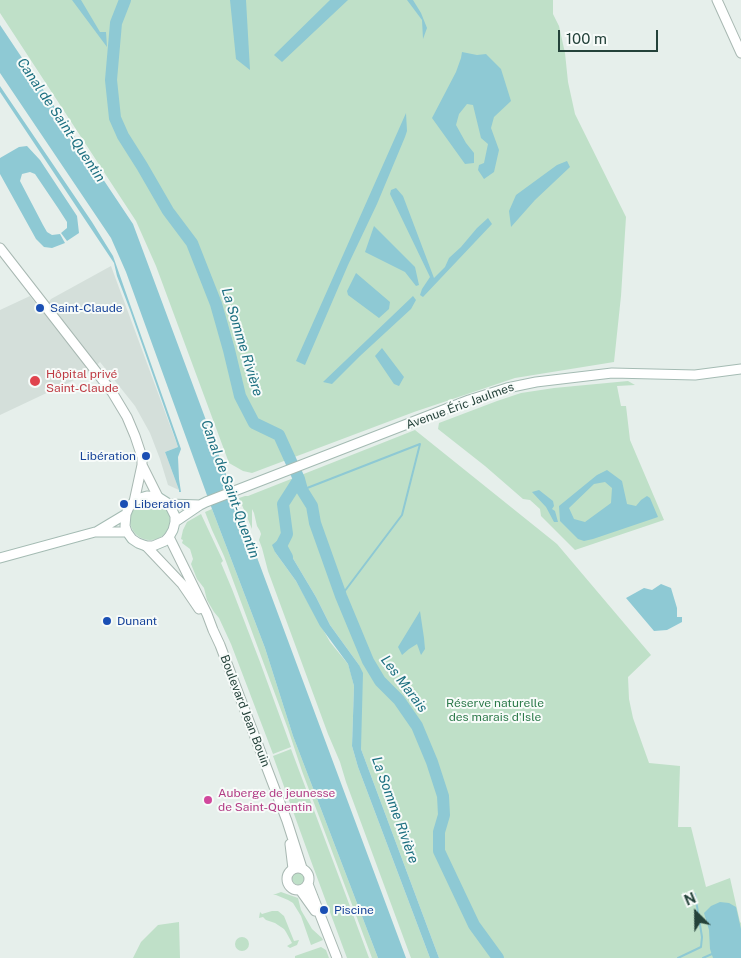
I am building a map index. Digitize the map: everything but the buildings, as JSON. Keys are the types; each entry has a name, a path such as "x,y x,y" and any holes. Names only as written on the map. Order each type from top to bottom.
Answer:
{"street":[{"path":"717,0 741,53"},
{"path":"0,248 116,397 127,417 142,457 134,502"},
{"name":"Avenue Éric Jaulmes","path":"203,503 469,400 516,386 563,378 612,373 696,375 741,370"},
{"path":"142,465 158,497"},
{"path":"147,496 158,497 169,504 172,510 175,522 173,530 165,541 159,544 146,546 138,544 127,532 125,526 126,514 129,507 140,498 147,496"},
{"path":"169,504 203,503"},
{"path":"175,522 203,503"},
{"path":"0,558 95,532 126,514"},
{"path":"95,532 127,532"},
{"path":"169,537 208,614 213,630"},
{"path":"146,546 182,584 213,630"},
{"name":"Boulevard Jean Bouin","path":"213,630 236,684 286,821 298,868"},
{"path":"308,884 300,890 294,889 288,883 288,876 298,868 306,870 309,876 308,884 337,958"},
{"path":"300,890 323,922"}],"shaded area":[{"name":"Hôpital privé Saint-Claude","path":"111,266 178,447 165,452 179,490 168,485 150,433 135,406 100,362 89,373 0,415 0,310 30,296 42,312 51,299"}],"green space":[{"path":"0,0 553,0 553,14 559,26 565,53 568,82 575,114 626,217 621,296 614,362 515,378 414,412 252,473 243,471 229,463 156,266 136,221 0,13"},
{"path":"628,381 635,385 617,386 621,406 626,406 630,440 664,520 575,550 541,516 540,509 530,500 523,499 438,429 439,423 521,393"},
{"name":"Réserve naturelle des marais d'Isle","path":"415,430 557,544 651,655 628,677 629,699 633,718 649,763 680,766 678,827 691,827 706,887 730,878 741,923 741,958 439,958 361,749 359,665 330,625 316,597 285,545 275,552 296,581 330,642 348,664 354,686 352,746 358,767 430,958 411,958 268,571 259,540 261,534 254,513 252,509 252,529 239,498"},
{"path":"150,500 164,506 170,520 164,534 150,540 136,534 130,520 136,506"},
{"path":"212,509 265,648 293,736 378,958 372,958 224,556 205,512"},
{"path":"201,514 223,561 221,563 291,747 273,754 231,644 219,618 207,600 204,588 197,579 191,564 193,559 190,549 182,543 183,530 187,522"},
{"path":"291,749 369,958 347,958 273,756"},
{"path":"296,871 302,871 306,878 302,885 296,885 292,881 292,875"},
{"path":"281,892 298,898 301,910 312,929 323,940 311,945 301,916 293,903 273,895"},
{"path":"278,911 284,916 294,941 299,940 297,945 290,948 287,946 292,943 284,929 263,917 259,918 260,912 262,914"},
{"path":"179,922 180,958 133,958 141,942 158,925"},
{"path":"242,937 247,939 249,944 247,949 242,951 237,949 235,944 237,939"},
{"path":"321,947 326,950 329,958 295,958 295,956"}],"water":[{"path":"72,0 81,0 100,32 106,32 107,47"},
{"path":"230,0 246,0 250,70 236,59"},
{"path":"330,0 348,0 282,62 274,55"},
{"path":"407,0 413,0 421,13 427,28 423,39 422,20"},
{"name":"Canal de Saint-Quentin","path":"0,25 133,224 406,958 378,958 293,736 265,648 212,509 126,272 111,238 0,73"},
{"path":"462,52 477,55 486,54 501,69 511,101 494,117 491,128 499,150 494,172 484,179 478,170 479,165 484,163 488,144 481,138 473,105 467,104 459,114 456,125 474,153 474,163 465,164 432,118 456,72"},
{"path":"0,86 113,256 181,449 178,457 181,492 179,492 165,452 178,447 114,263 0,92"},
{"path":"406,113 407,131 405,137 305,365 296,361"},
{"path":"27,146 40,160 77,216 79,233 67,241 61,233 67,228 67,222 58,208 35,174 30,172 22,174 20,181 47,232 52,235 60,234 65,243 52,248 44,247 36,239 0,174 0,158 19,147"},
{"path":"567,161 570,167 535,200 511,227 509,211 516,195 557,165"},
{"path":"396,188 403,196 434,278 445,267 449,258 477,228 488,218 492,224 423,297 420,295 422,289 430,277 390,194 391,190"},
{"path":"374,226 415,267 419,285 416,286 405,272 365,252"},
{"path":"356,273 390,302 389,309 379,318 348,295 347,291"},
{"path":"413,296 416,300 411,309 332,384 323,382"},
{"path":"382,348 404,377 399,386 394,384 375,356"},
{"path":"607,470 622,481 627,504 636,506 647,496 650,498 658,517 593,539 584,541 578,539 560,521 559,506 597,475","holes":["605,482 612,488 611,503 585,522 574,519 569,508 594,484"]},
{"path":"539,490 553,501 554,506 552,509 555,511 558,522 554,522 546,507 532,492"},
{"path":"277,541 285,545 316,597 330,625 363,673 361,749 439,958 430,958 358,767 352,746 354,686 348,664 320,626 296,581 275,552 272,545"},
{"path":"661,584 671,588 677,608 677,617 682,617 682,622 667,630 654,631 626,598 644,588 652,590"},
{"path":"420,611 425,649 421,655 417,644 402,655 398,647"},
{"path":"720,902 729,903 736,907 741,929 741,958 713,958 710,949 709,930 704,913 711,906"}],"waterway":[{"name":"La Somme Rivière","path":"125,0 116,23 111,80 115,118 123,136 168,211 192,243 216,304 240,396 254,423 279,435 299,479 283,504 287,534 281,546 287,557"},
{"path":"302,490 420,444 402,515 341,596"},
{"name":"Les Marais","path":"299,479 302,490 312,506 315,523 341,596 368,661 380,681 399,700 417,726 432,762 443,796 444,815 439,832 439,851 474,925 498,958"},
{"name":"Les Marais","path":"678,958 701,947 702,937 695,894"},
{"name":"Les Marais","path":"703,958 712,954"}],"place":[{"name":"Saint-Claude","path":"40,308"},
{"name":"Hôpital privé Saint-Claude","path":"35,381"},
{"name":"Libération","path":"146,456"},
{"name":"Liberation","path":"124,504"},
{"name":"Dunant","path":"107,621"},
{"name":"Auberge de jeunesse de Saint-Quentin","path":"208,800"},
{"name":"Piscine","path":"324,910"}]}
